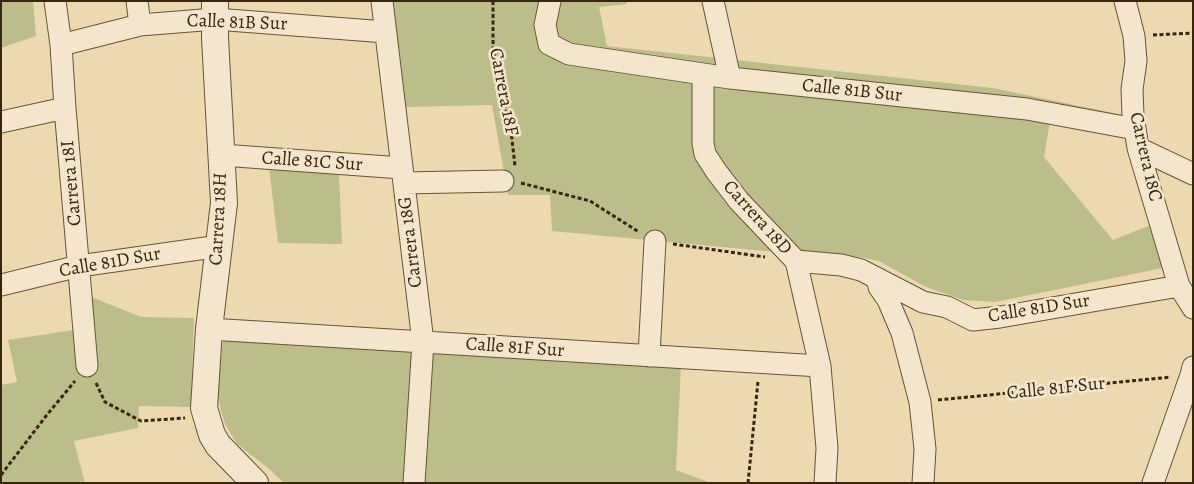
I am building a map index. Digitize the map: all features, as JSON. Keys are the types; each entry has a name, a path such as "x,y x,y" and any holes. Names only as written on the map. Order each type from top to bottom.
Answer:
{"street":[{"name":"Carrera 18I","path":"56,1 87,366"},
{"path":"137,1 140,25"},
{"name":"Carrera 18G","path":"382,1 423,342 414,483"},
{"name":"Calle 81B Sur","path":"550,1 545,24 549,44 569,54 730,78 1027,109 1137,139"},
{"path":"713,1 730,78"},
{"name":"Carrera 18C","path":"1125,1 1134,36 1136,61 1132,89 1133,115 1137,139 1179,286 1193,308"},
{"name":"Calle 81B Sur","path":"61,45 140,25 215,10 386,32"},
{"name":"Carrera 18H","path":"209,426 204,394 209,329 224,203 215,10"},
{"name":"Carrera 18D","path":"703,74 703,143 706,154 716,171 739,201 796,261 820,366 827,448 825,483"},
{"path":"1,122 65,108"},
{"path":"1137,139 1193,174"},
{"name":"Calle 81C Sur","path":"222,155 403,175 509,177"},
{"path":"649,356 656,241"},
{"name":"Calle 81D Sur","path":"1,285 79,266 220,246"},
{"name":"Calle 81D Sur","path":"796,261 841,265 861,270 923,302 947,307 973,320 1179,286"},
{"path":"877,278 902,333 920,402 925,449 923,483"},
{"name":"Calle 81F Sur","path":"209,329 820,366"},
{"path":"1153,483 1192,371"},
{"path":"209,426 227,456 255,483"}],"path":[{"name":"Carrera 18F","path":"493,1 493,48 498,81 512,131 509,177"},
{"path":"1134,36 1193,34"},
{"path":"748,483 760,363"},
{"path":"1,474 87,366 105,402 141,421 209,426"},
{"name":"Calle 81F Sur","path":"920,402 1192,371"}],"green space":[{"path":"1,1 33,1 36,36 1,48"},
{"path":"391,1 626,1 627,4 599,7 607,46 993,88 1118,114 1117,136 1050,121 1044,157 1113,240 1153,224 1168,267 995,302 963,300 926,287 879,261 854,256 786,253 552,231 550,195 508,195 492,105 405,107"},
{"path":"269,167 339,175 342,244 278,243"},
{"path":"69,288 141,317 194,318 191,407 139,406 138,428 74,441 85,483 1,483 1,385 17,382 8,340 74,330"},
{"path":"223,340 681,365 676,470 711,483 284,483 237,444 225,424 217,396"}]}
